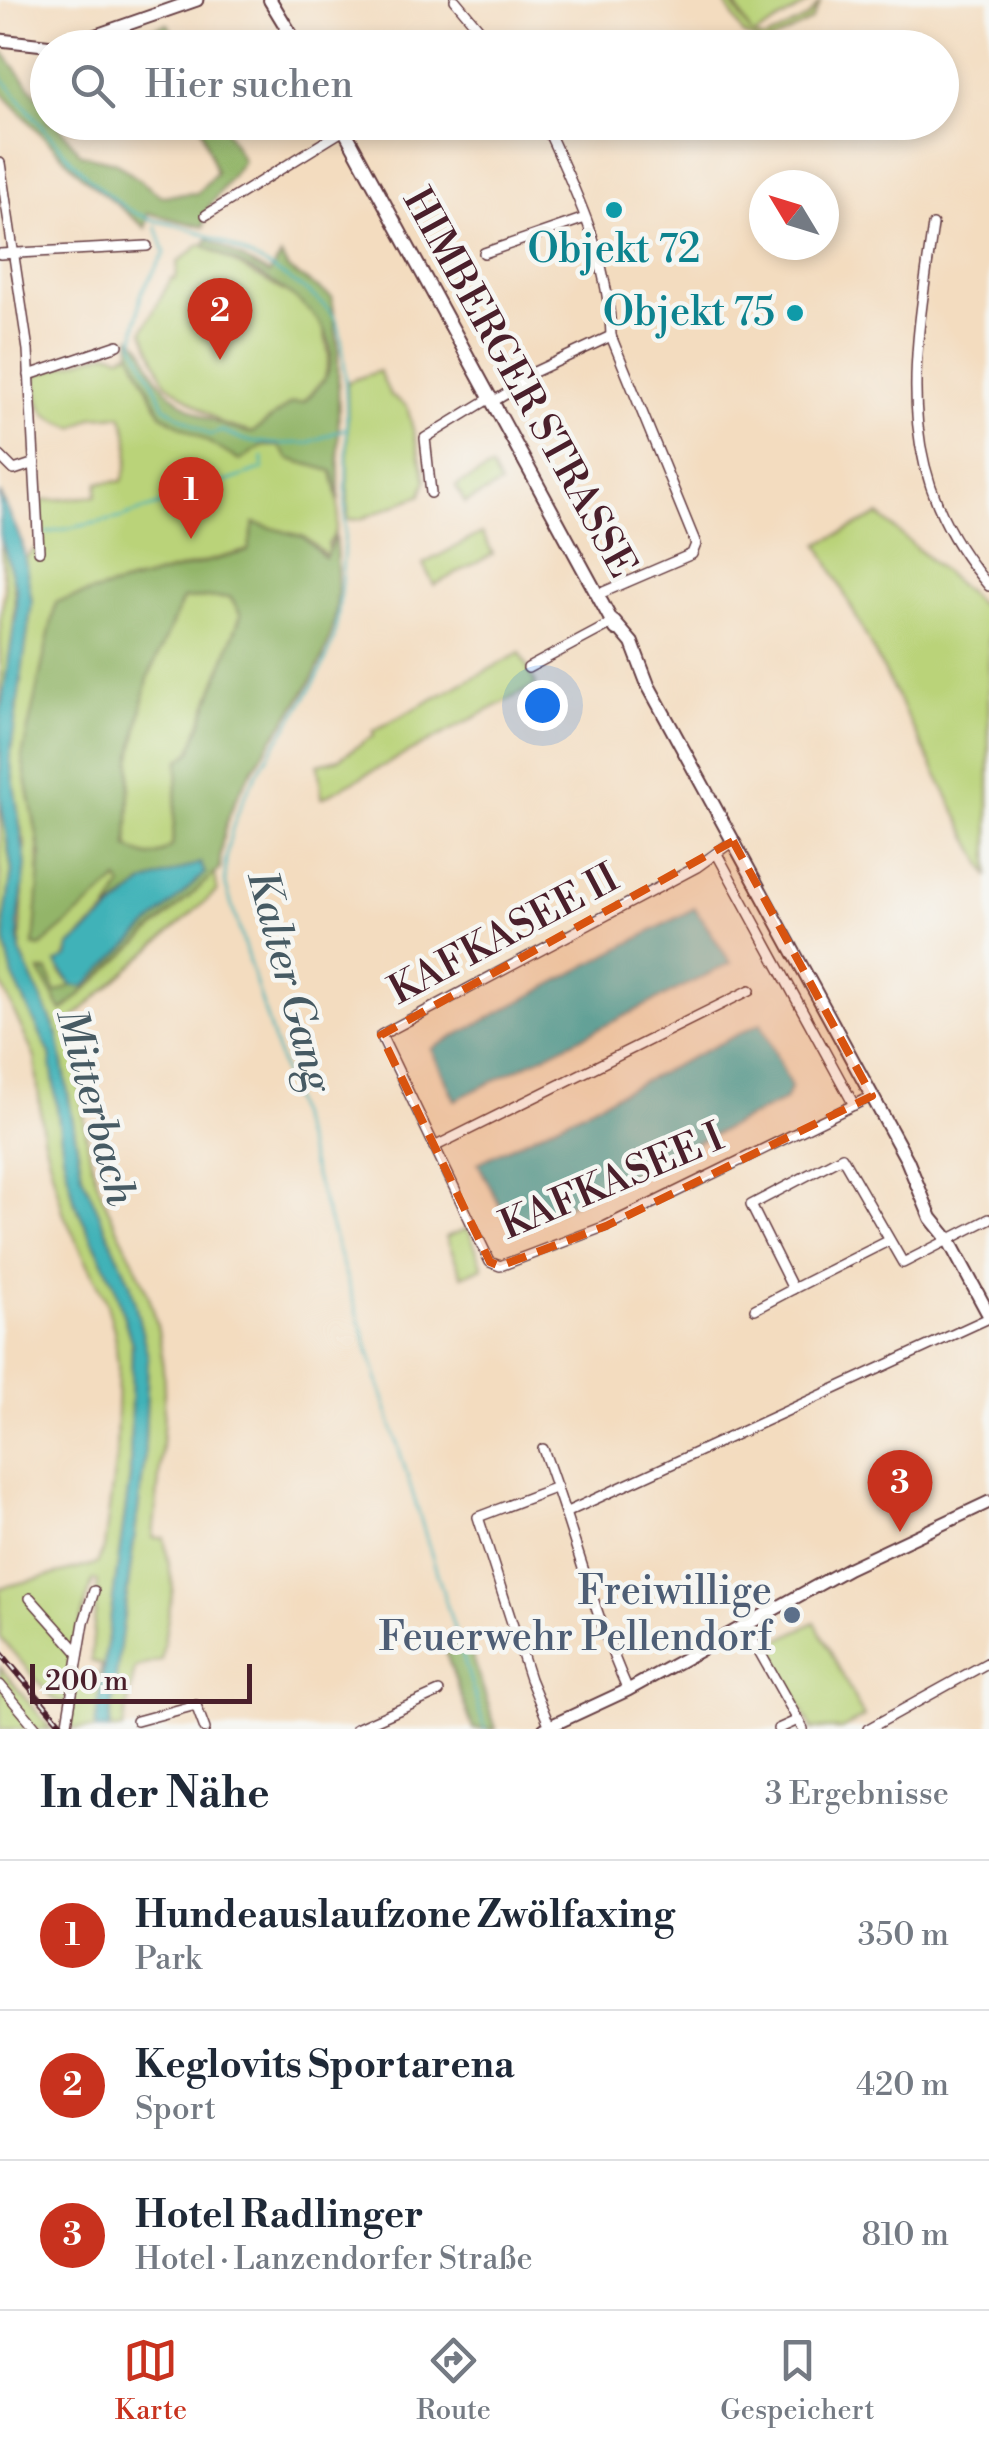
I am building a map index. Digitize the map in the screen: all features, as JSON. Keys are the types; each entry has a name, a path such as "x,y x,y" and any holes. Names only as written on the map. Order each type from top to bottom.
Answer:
{"main road":[{"path":"270,0 288,30"},
{"name":"HIMBERGER STRASSE","path":"349,140 614,622 632,644 648,685 872,1096 923,1193 931,1218 948,1240 989,1316"}],"street":[{"path":"117,30 197,0"},
{"path":"456,0 480,30"},
{"path":"4,41 30,45"},
{"path":"206,215 321,140"},
{"path":"552,140 585,218 610,299 611,336 695,550 599,594"},
{"path":"0,163 16,251 29,375 38,550"},
{"path":"484,253 585,218"},
{"path":"933,225 916,327 914,417 945,519 989,586"},
{"path":"0,254 147,246"},
{"path":"431,494 424,438 521,384 530,374 611,336"},
{"path":"29,375 118,345"},
{"path":"0,456 14,470 35,463"},
{"path":"528,668 614,622"},
{"path":"733,841 717,854 854,1106"},
{"name":"KAFKASEE II","path":"434,1148 382,1035 717,854"},
{"path":"434,1148 750,990"},
{"name":"KAFKASEE I","path":"434,1148 490,1262 500,1266 606,1226 872,1096"},
{"path":"793,1289 751,1204 842,1156 903,1264 989,1219"},
{"path":"755,1310 888,1242"},
{"path":"567,1512 989,1316"},
{"path":"543,1449 607,1642 628,1690"},
{"path":"557,1486 478,1517 548,1728 628,1690 848,1568 989,1502"},
{"path":"66,1729 78,1652 94,1590"},
{"path":"30,1598 78,1652"},
{"path":"744,1626 800,1724 778,1729"},
{"path":"868,1729 989,1662"},
{"path":"0,1685 37,1729"},
{"path":"356,1729 439,1692"},
{"path":"137,1721 196,1704 205,1729"}],"highlighted area":[{"path":"733,841 872,1096 606,1226 500,1266 490,1262 381,1035"}],"green space":[{"path":"723,0 730,0 749,30 741,30"},
{"path":"733,0 813,0 764,30 749,30"},
{"path":"821,1 811,21 793,30 784,30 807,18"},
{"path":"168,24 171,30 147,30"},
{"path":"0,48 30,87 30,122 0,91"},
{"path":"47,140 70,140 80,154 115,162 161,196 197,193 216,173 205,140 231,140 243,161 205,212 204,227 148,213 146,228 81,175"},
{"path":"208,239 269,274 281,256 288,269 332,297 338,346 339,500 332,471 289,459 279,446 261,446 240,461 161,414 131,352 131,337 157,377 180,401 215,422 252,433 292,403 304,402 325,378 331,355 326,333 312,314 269,280 204,245"},
{"path":"201,244 311,307 324,329 329,356 325,378 303,402 291,403 252,433 222,424 165,382 143,331 171,279 176,279 178,262"},
{"path":"108,352 120,356 131,352 161,414 240,460 261,446 279,446 289,459 332,471 339,509 337,528 328,544 329,558 304,537 254,523 249,550 56,602 37,826 40,884 34,946 119,879 122,886 107,912 70,946 60,972 72,985 56,993 40,972 63,1011 215,873 217,891 72,1019 92,1163 151,1303 162,1361 164,1420 153,1538 164,1538 173,1587 161,1660 135,1668 123,1729 109,1729 144,1466 148,1357 82,1175 58,1035 20,952 25,843 13,799 10,758 24,559 41,544 39,501 96,496 98,483 122,481 128,457 127,431 121,415 93,417 74,428 62,423 43,410 35,375"},
{"path":"379,371 390,395 407,406 426,481 421,495 361,519 348,520 347,382"},
{"path":"491,468 500,485 465,503 456,486"},
{"path":"879,515 989,612 989,877 819,544"},
{"path":"254,523 304,537 325,558 335,536 336,610 319,666 233,806 223,836 220,869 62,1011 40,971 48,971 56,993 72,985 84,987 144,883 107,912 122,886 118,880 40,947 34,946 41,856 22,757 56,602 248,551","holes":["230,597 241,615 191,751 179,761 172,846 155,856 140,854 128,847 131,761 148,678 183,599"]},
{"path":"482,533 493,554 434,585 423,564"},
{"path":"0,535 15,600 0,712 0,617 5,592"},
{"path":"230,597 241,615 191,751 179,761 172,846 155,856 145,856 128,847 131,761 148,678 183,599"},
{"path":"520,653 536,685 322,798 318,764 339,759 374,735 373,731"},
{"path":"0,797 12,871 4,923 24,999 50,1054 75,1203 114,1284 132,1344 130,1477 95,1729 74,1729 68,1723 77,1675 89,1684 97,1682 102,1665 91,1661 98,1581 93,1580 78,1628 67,1705 53,1699 0,1637 0,1588 97,1564 104,1548 116,1457 118,1366 106,1301 64,1215 43,1136 35,1058 0,981"},
{"path":"468,1228 483,1267 462,1276 446,1237"},
{"path":"815,1622 864,1717 841,1729 812,1729 769,1645"},
{"path":"467,1639 496,1729 473,1729 444,1648"},
{"path":"0,1667 51,1729 0,1729"}],"water":[{"path":"0,493 22,542 32,602 10,758 26,865 18,924 20,952 58,1035 82,1175 130,1283 148,1357 144,1466 109,1729 95,1729 130,1477 132,1344 114,1284 75,1203 63,1154 50,1054 13,977 6,947 4,923 12,871 0,797 0,712 16,615 16,588 0,535"},
{"path":"200,863 205,873 84,987 72,985 56,963 68,957 70,946 144,883"},
{"path":"695,908 731,963 455,1100 431,1049"},
{"path":"761,1023 791,1087 785,1100 513,1231 478,1163"}],"waterway":[{"name":"Kalter Gang","path":"0,69 2,78 30,111"},
{"name":"Kalter Gang","path":"54,140 93,181 128,209 232,247 307,292 334,316 341,336 347,476 341,581 332,645 318,676 249,788 228,848 225,883 485,1729"},
{"path":"156,226 165,253 141,293 134,342 165,407 210,435 222,431 244,440 274,444 308,443 344,429"},
{"path":"46,533 120,518 263,469 263,457"}],"railway":[{"path":"0,1652 65,1729"}],"place":[{"name":"Objekt 72","path":"614,210"},
{"name":"Objekt 75","path":"795,313"},
{"name":"Keglovits Sportarena","path":"220,360"},
{"name":"Hundeauslaufzone Zwölfaxing","path":"191,539"},
{"name":"Hotel Radlinger","path":"900,1532"},
{"name":"Freiwillige Feuerwehr Pellendorf","path":"792,1615"}],"water label":[{"name":"Mitterbach","path":"95,1107"}]}
